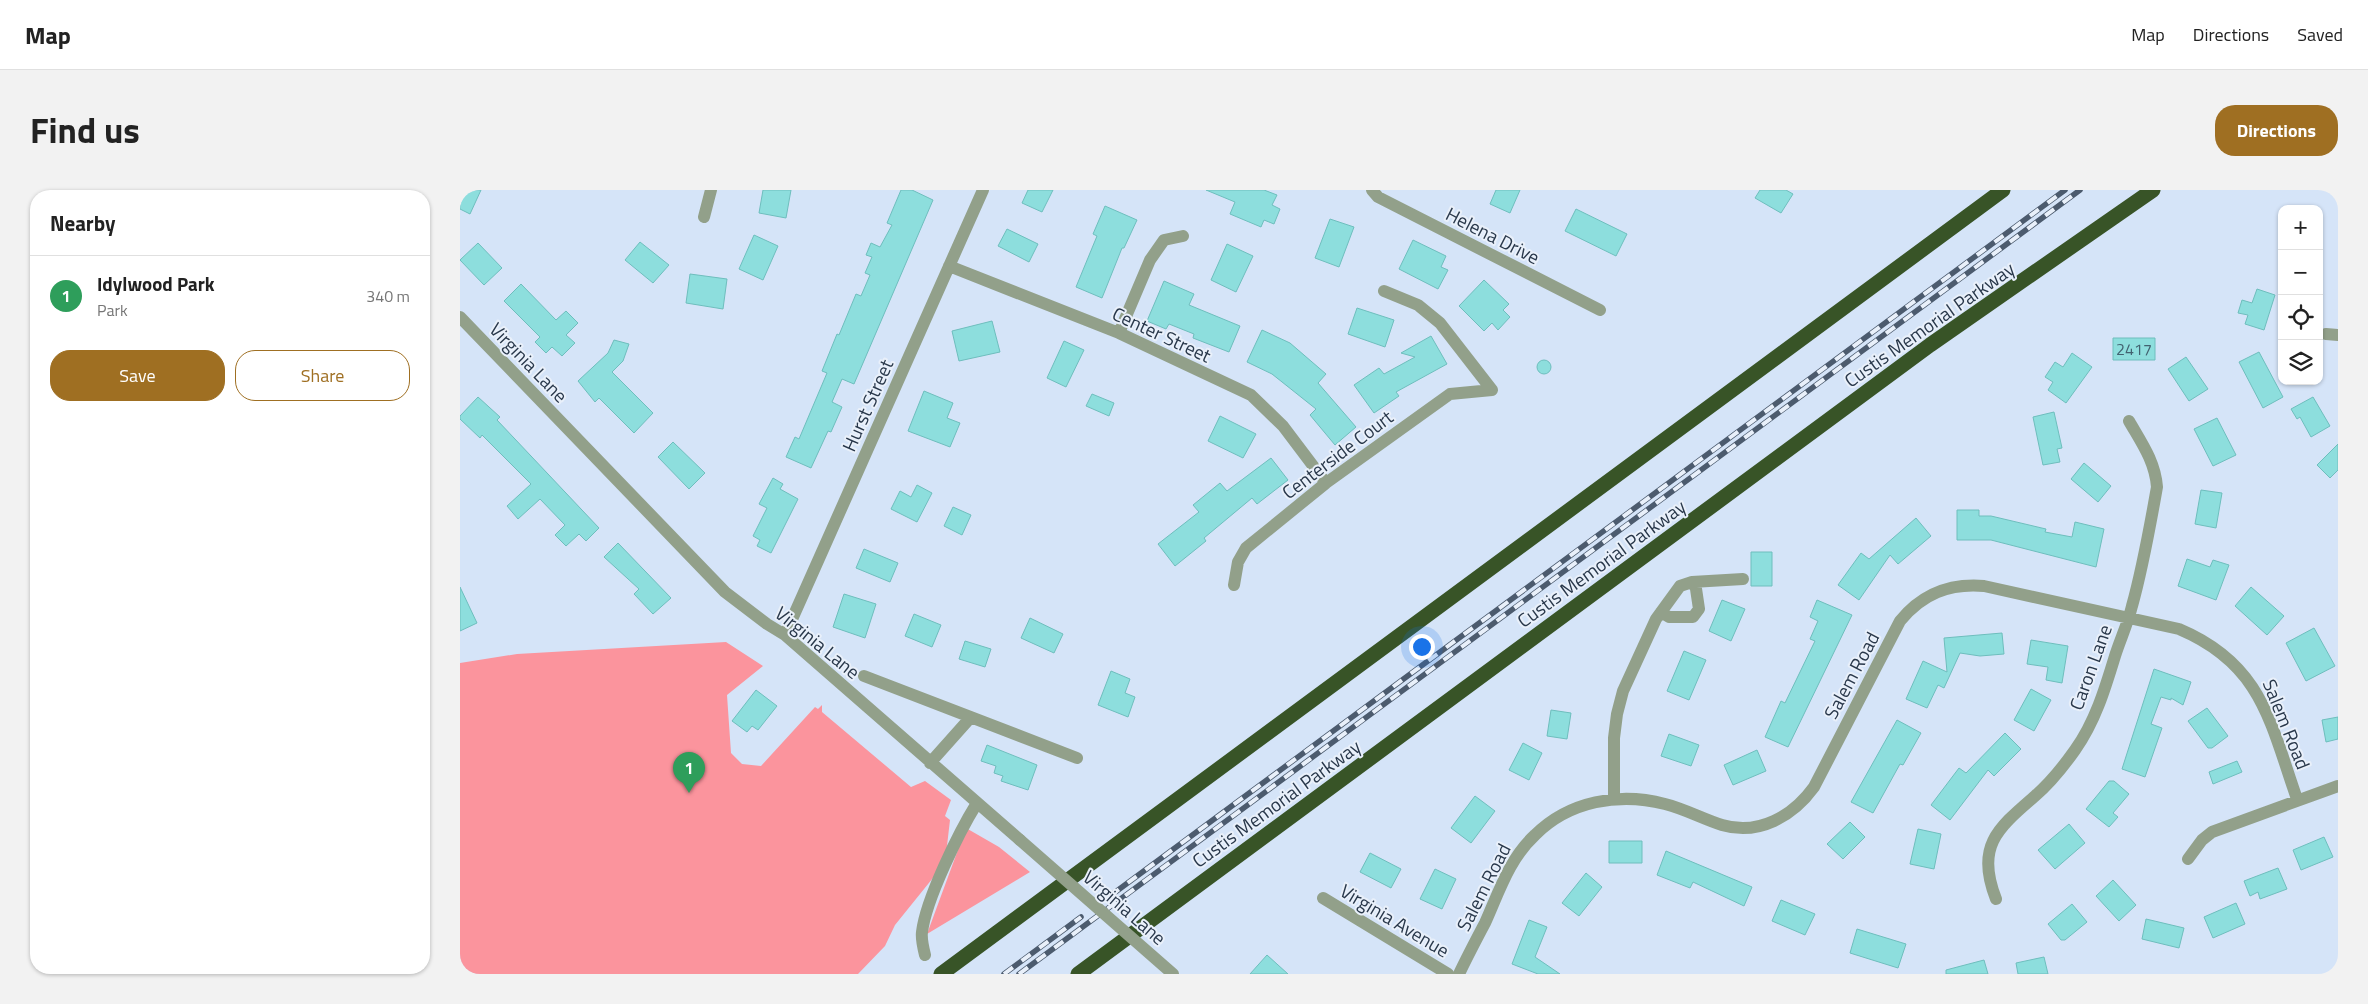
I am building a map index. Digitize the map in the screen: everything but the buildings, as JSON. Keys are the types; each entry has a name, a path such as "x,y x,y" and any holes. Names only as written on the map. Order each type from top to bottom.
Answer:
{"highway":[{"path":"941,974 2003,190"},
{"name":"Custis Memorial Parkway","path":"1078,974 1930,345 2153,190"}],"street":[{"path":"704,217 711,190"},
{"name":"Hurst Street","path":"785,635 983,190"},
{"name":"Helena Drive","path":"1372,190 1378,197 1600,310"},
{"path":"1119,334 1150,260 1164,240 1183,236"},
{"name":"Center Street","path":"949,266 1119,334 1251,395 1283,426 1326,484"},
{"name":"Centerside Court","path":"1234,585 1238,562 1246,548 1326,484 1450,394 1492,390 1440,323 1418,305 1384,291"},
{"name":"Virginia Lane","path":"460,317 725,592 785,635 1173,974"},
{"name":"Caron Lane","path":"1996,899 1990,884 1988,868 1993,839 2002,825 2052,779 2076,748 2103,694 2132,608 2157,487 2156,472 2151,459 2129,421"},
{"path":"1614,799 1614,738 1617,714 1623,691 1639,652 1661,612 1680,586 1695,582 1743,579"},
{"path":"1661,612 1669,617 1693,617 1699,609 1695,582"},
{"name":"Salem Road","path":"1459,974 1508,870 1535,834 1554,819 1572,809 1614,799 1639,799 1666,804 1724,825 1739,828 1760,826 1782,818 1795,809 1814,787 1900,621 1922,599 1937,591 1954,586 1984,586 2179,629 2202,638 2235,663 2249,679 2263,703 2297,799"},
{"path":"864,676 1077,758"},
{"path":"930,762 971,716"},
{"path":"2188,859 2202,840 2212,832 2297,799 2338,786"},
{"path":"925,955 922,933 927,910 965,822 977,803"},
{"name":"Virginia Avenue","path":"1323,898 1448,974"}],"shaded area":[{"path":"726,642 763,666 727,695 731,753 742,764 761,766 815,707 818,709 822,705 822,712 911,787 925,781 951,800 945,816 950,820 945,863 895,925 885,946 858,974 460,974 460,663 517,654"},
{"path":"966,828 999,847 1030,872 927,934"}],"railway":[{"path":"1110,896 2065,190"},
{"path":"1019,974 2080,190"},
{"path":"1004,974 1081,917"}],"place":[{"name":"Idylwood Park","path":"689,793"}]}
